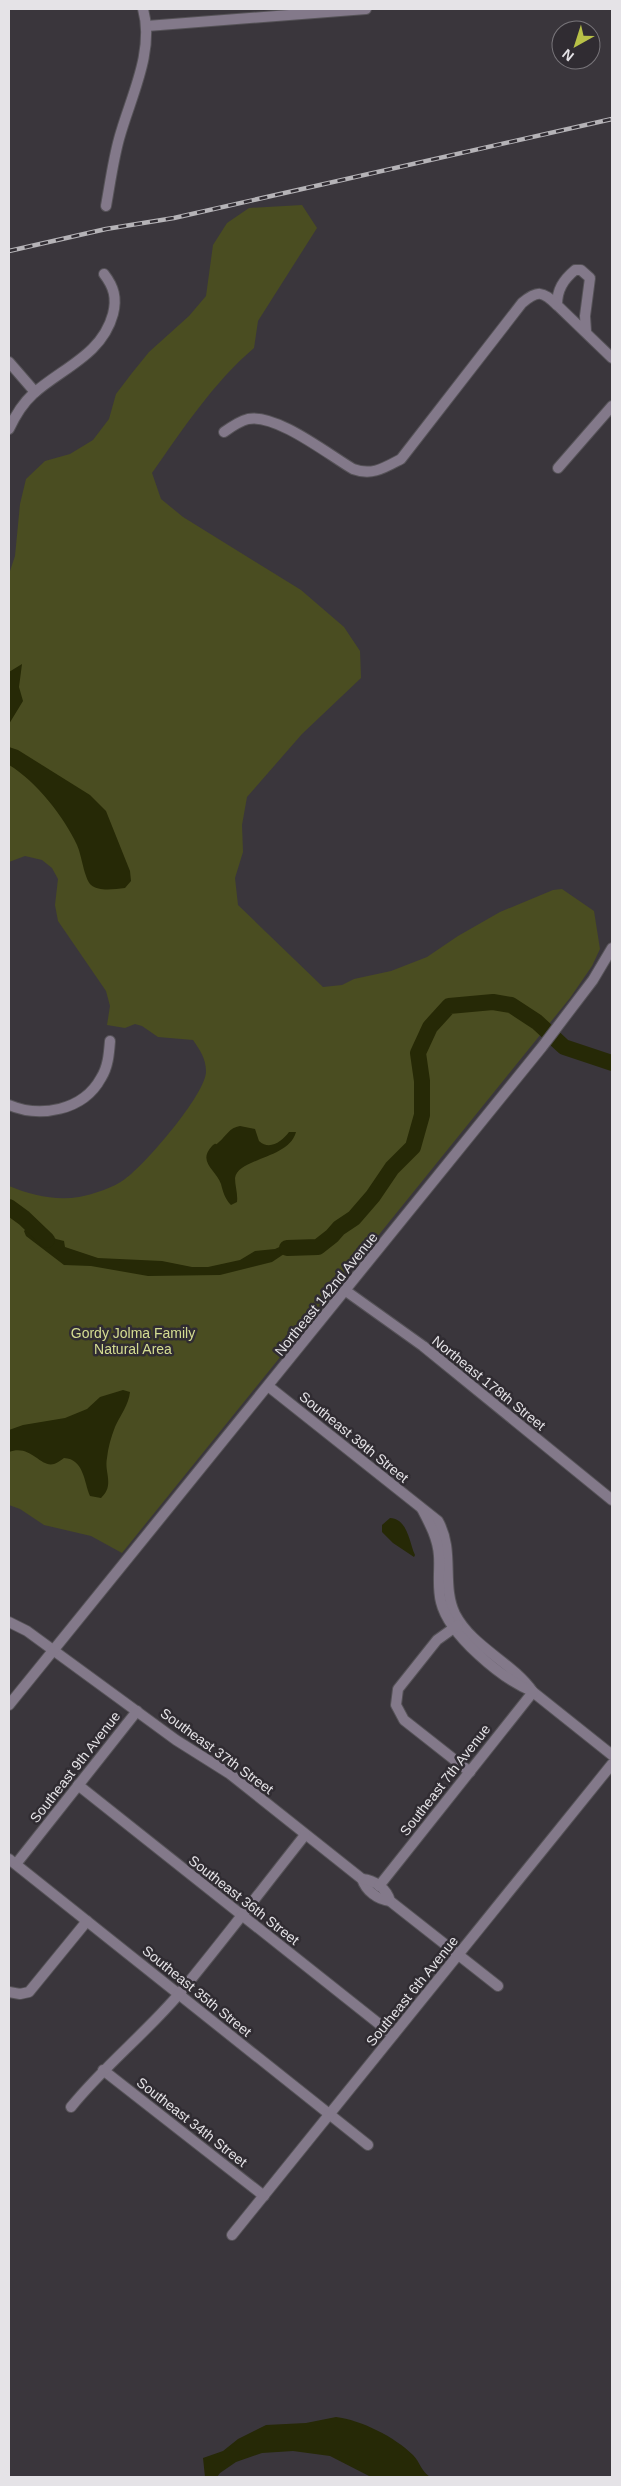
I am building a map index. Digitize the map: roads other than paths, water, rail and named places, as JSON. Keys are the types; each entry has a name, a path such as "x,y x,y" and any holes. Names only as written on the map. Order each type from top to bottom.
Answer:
{"street":[{"path":"106,206 120,137 138,82 147,26 143,9"},
{"path":"147,26 366,9"},
{"path":"558,305 557,296 564,280 575,270 586,274 590,278 585,316 586,332"},
{"path":"9,429 19,410 35,392 82,359 104,335 116,300 114,292 104,274"},
{"path":"224,432 248,419 262,420 297,432 353,469 362,472 382,470 401,459 522,303 536,293 542,293 558,305 612,358"},
{"path":"9,362 35,392"},
{"path":"558,468 612,406"},
{"name":"Northeast 142nd Avenue","path":"9,1705 558,1027 612,948"},
{"path":"9,1106 23,1111 44,1112 68,1107 86,1097 101,1079 108,1062 110,1041"},
{"name":"Northeast 178th Street","path":"346,1291 423,1346 612,1500"},
{"name":"Southeast 39th Street","path":"268,1386 422,1509 437,1542 441,1604 458,1626 470,1647 518,1686 533,1692 612,1755"},
{"name":"Southeast 37th Street","path":"9,1622 27,1631 176,1740 230,1774 362,1879 365,1887 382,1900 390,1901 498,1986"},
{"path":"458,1626 437,1640 398,1689 396,1705 404,1720 470,1772"},
{"name":"Southeast 7th Avenue","path":"379,1886 533,1692"},
{"name":"Southeast 9th Avenue","path":"12,1862 78,1785 137,1711"},
{"name":"Southeast 6th Avenue","path":"232,2235 612,1764"},
{"name":"Southeast 36th Street","path":"78,1785 394,2035"},
{"path":"71,2107 103,2070 138,2038 178,1994 304,1834"},
{"name":"Southeast 35th Street","path":"12,1862 368,2145"},
{"name":"Southeast 37th Street","path":"362,1879 371,1879 388,1893 390,1901"},
{"path":"9,1992 20,1994 30,1992 87,1921"},
{"name":"Southeast 34th Street","path":"103,2070 264,2196"}],"waterway":[{"path":"287,1248 318,1247 332,1236 339,1228 354,1218 373,1196 392,1168 413,1147 422,1115 422,1081 418,1053 430,1027 449,1006 493,1002 511,1005 537,1022 564,1047 612,1063"},
{"path":"9,1207 24,1218 47,1240"}],"railway":[{"path":"9,251 106,229 174,218 612,119"}],"park label":[{"name":"Gordy Jolma Family Natural Area","path":"133,1342"}]}
